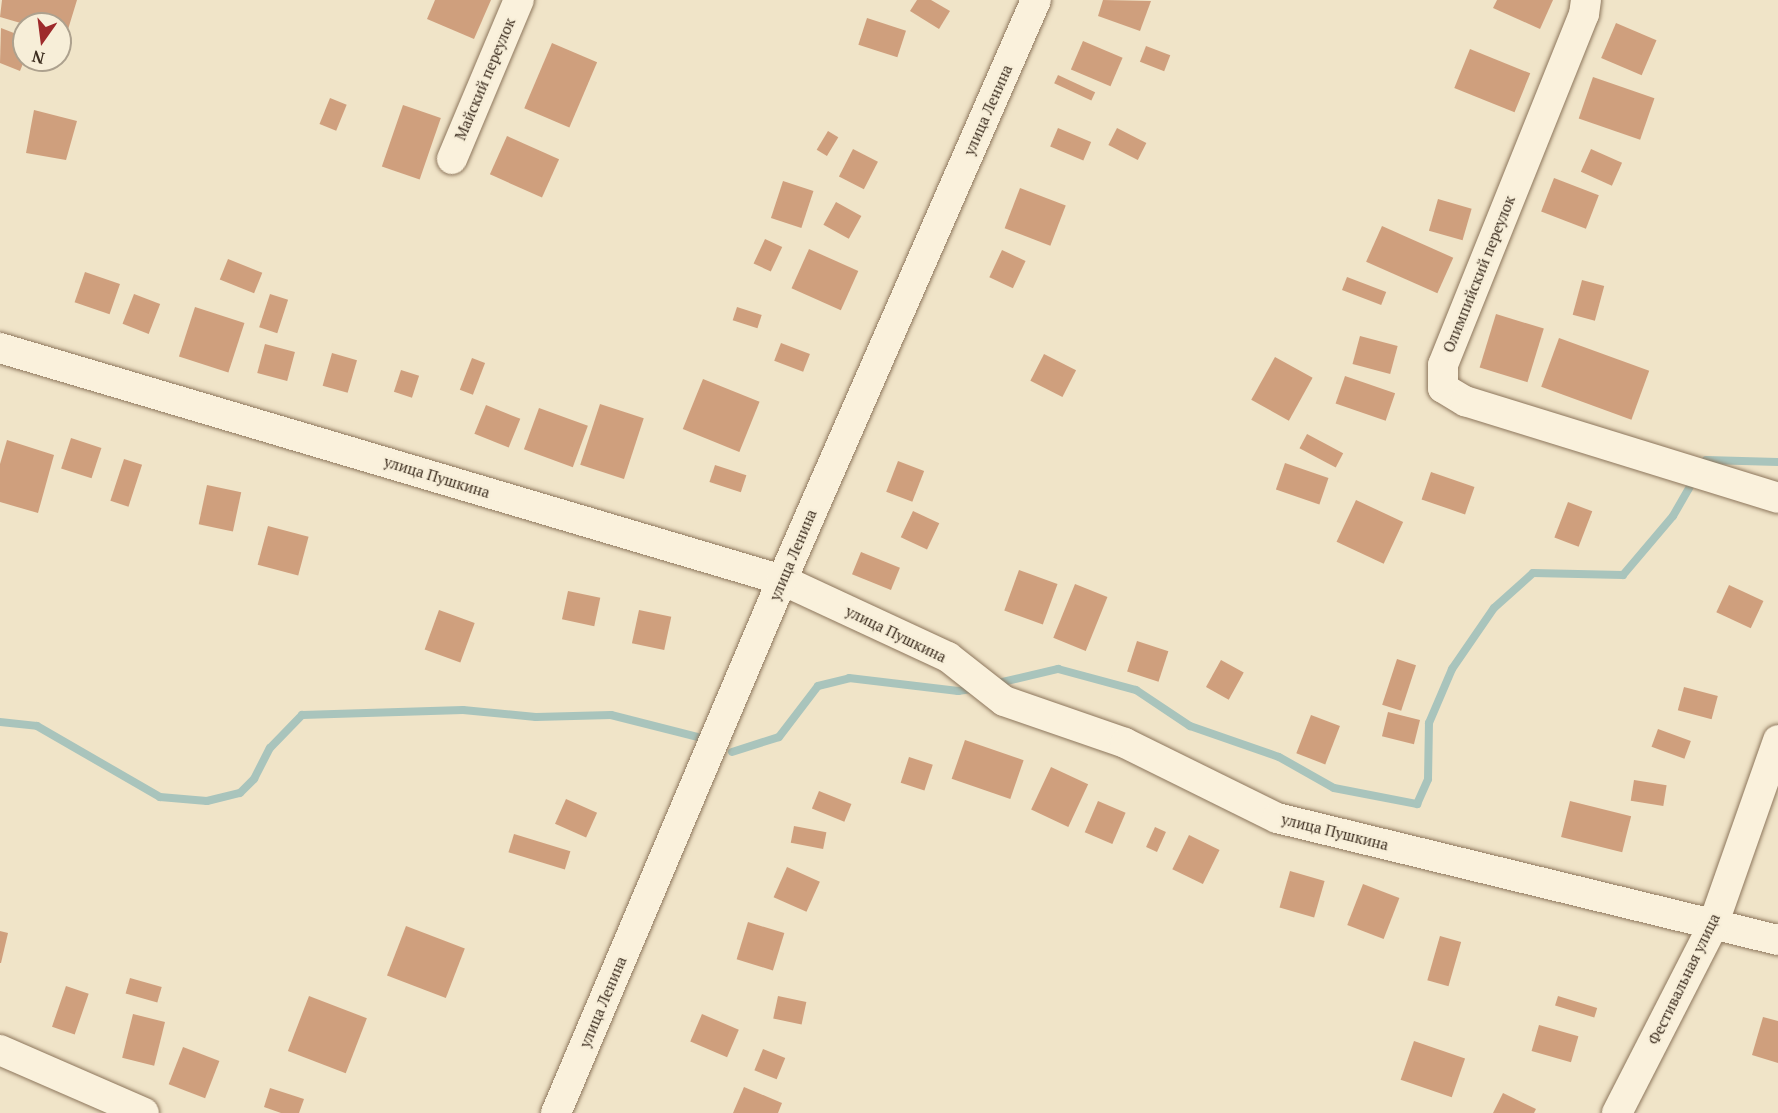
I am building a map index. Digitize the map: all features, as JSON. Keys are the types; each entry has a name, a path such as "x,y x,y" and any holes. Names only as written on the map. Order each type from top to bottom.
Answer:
{"street":[{"name":"Майский переулок","path":"452,159 519,0"},
{"name":"улица Ленина","path":"556,1113 782,580 1036,0"},
{"name":"Олимпийский переулок","path":"1586,0 1584,14 1443,364 1443,388 1464,401 1778,498"},
{"name":"улица Пушкина","path":"0,348 782,580 948,657 1004,701 1125,743 1277,818 1778,940"},
{"name":"Фестивальная улица","path":"1617,1113 1713,925 1778,740"},
{"path":"0,1050 144,1113"}],"building":[{"path":"2,0 77,0 72,16 72,12 12,12 12,20 0,17"},
{"path":"435,0 491,0 474,39 427,19"},
{"path":"917,0 931,0 950,11 939,29 910,11"},
{"path":"1103,0 1151,1 1140,31 1098,16"},
{"path":"1497,0 1553,0 1540,29 1493,8"},
{"path":"867,18 906,31 897,57 858,45"},
{"path":"1616,23 1657,40 1642,75 1601,58"},
{"path":"1,28 12,32 12,68 0,63"},
{"path":"1083,41 1123,58 1110,86 1071,70"},
{"path":"552,43 597,62 569,128 524,108"},
{"path":"1146,46 1170,55 1164,71 1140,62"},
{"path":"1470,49 1530,73 1515,112 1454,88"},
{"path":"1058,75 1095,92 1091,100 1054,83"},
{"path":"1593,77 1654,98 1640,140 1579,119"},
{"path":"330,98 347,105 336,131 320,124"},
{"path":"403,105 441,118 420,179 382,166"},
{"path":"34,110 77,121 66,160 26,153"},
{"path":"1058,128 1091,142 1083,160 1050,146"},
{"path":"1117,128 1146,143 1138,160 1108,145"},
{"path":"828,131 838,137 827,156 817,150"},
{"path":"507,136 559,159 542,198 490,174"},
{"path":"853,149 878,162 864,189 839,177"},
{"path":"1591,149 1622,163 1612,186 1581,172"},
{"path":"1554,178 1599,195 1586,229 1541,212"},
{"path":"783,181 813,191 801,228 771,218"},
{"path":"1020,188 1066,206 1050,246 1005,228"},
{"path":"1438,199 1472,209 1463,240 1429,231"},
{"path":"836,202 861,216 849,239 823,225"},
{"path":"1382,226 1453,258 1437,293 1366,262"},
{"path":"765,239 782,247 771,272 754,263"},
{"path":"809,249 858,271 841,310 792,288"},
{"path":"1002,250 1026,261 1013,288 989,277"},
{"path":"228,259 262,273 254,293 220,279"},
{"path":"85,272 120,284 110,314 75,302"},
{"path":"1347,277 1386,292 1381,305 1342,290"},
{"path":"1582,280 1604,286 1595,321 1573,315"},
{"path":"134,294 160,304 149,334 123,324"},
{"path":"270,294 288,300 277,333 259,327"},
{"path":"195,307 244,323 228,373 179,356"},
{"path":"737,307 762,315 757,328 733,320"},
{"path":"1496,314 1544,329 1527,382 1480,368"},
{"path":"1360,336 1398,346 1390,374 1352,364"},
{"path":"1559,338 1649,371 1631,420 1541,387"},
{"path":"781,343 810,354 803,372 774,361"},
{"path":"265,344 295,352 287,381 257,373"},
{"path":"332,353 357,360 348,393 323,386"},
{"path":"1044,354 1076,370 1062,397 1030,381"},
{"path":"1275,357 1313,378 1289,421 1251,400"},
{"path":"472,358 485,363 473,395 460,390"},
{"path":"401,370 419,376 412,398 394,392"},
{"path":"1345,376 1395,393 1386,421 1336,403"},
{"path":"703,379 760,402 739,452 683,429"},
{"path":"600,404 644,418 624,479 580,465"},
{"path":"486,405 520,419 509,448 474,434"},
{"path":"539,408 588,426 573,467 524,449"},
{"path":"1307,434 1343,453 1336,467 1299,448"},
{"path":"71,438 101,448 92,478 61,468"},
{"path":"7,440 54,455 38,513 0,502 0,464"},
{"path":"124,459 142,465 128,507 110,501"},
{"path":"898,461 924,471 912,502 886,492"},
{"path":"1285,463 1328,478 1319,504 1276,489"},
{"path":"715,465 746,475 741,492 709,482"},
{"path":"1431,472 1474,487 1465,514 1422,499"},
{"path":"207,485 241,492 233,531 199,524"},
{"path":"1356,500 1403,522 1384,564 1337,542"},
{"path":"1568,502 1592,511 1579,547 1554,537"},
{"path":"913,511 939,523 927,550 901,537"},
{"path":"268,526 309,537 298,576 258,565"},
{"path":"861,552 900,568 891,590 852,574"},
{"path":"1019,570 1058,584 1043,624 1004,610"},
{"path":"1075,584 1107,597 1086,651 1053,638"},
{"path":"1729,585 1763,601 1751,628 1716,612"},
{"path":"568,591 600,598 594,626 562,619"},
{"path":"439,610 475,623 460,662 425,649"},
{"path":"639,610 671,617 664,650 632,643"},
{"path":"1137,641 1168,651 1158,682 1127,671"},
{"path":"1397,659 1416,665 1401,711 1382,705"},
{"path":"1221,660 1244,673 1229,700 1206,687"},
{"path":"1684,687 1718,696 1712,719 1678,710"},
{"path":"1388,712 1420,720 1414,744 1382,736"},
{"path":"1311,715 1340,726 1325,764 1296,753"},
{"path":"1658,729 1691,741 1684,759 1652,747"},
{"path":"965,740 1024,760 1010,799 952,779"},
{"path":"909,757 933,765 924,790 901,783"},
{"path":"1051,767 1088,784 1068,827 1031,810"},
{"path":"1634,780 1667,785 1663,806 1631,801"},
{"path":"819,791 851,804 844,822 812,809"},
{"path":"566,799 597,813 586,837 555,824"},
{"path":"1098,801 1126,813 1112,844 1085,832"},
{"path":"1570,801 1631,816 1622,852 1561,837"},
{"path":"794,826 826,832 823,849 791,843"},
{"path":"1155,827 1166,832 1157,852 1146,847"},
{"path":"514,834 570,851 565,869 508,852"},
{"path":"1189,835 1220,850 1203,884 1172,869"},
{"path":"787,867 820,882 806,912 774,897"},
{"path":"1290,871 1325,881 1314,917 1280,908"},
{"path":"1363,884 1399,898 1384,939 1347,925"},
{"path":"748,922 784,933 773,970 737,959"},
{"path":"406,926 465,949 446,998 387,975"},
{"path":"0,931 8,933 1,963 0,963"},
{"path":"1440,936 1461,942 1448,986 1427,980"},
{"path":"130,978 162,987 157,1002 126,993"},
{"path":"66,986 89,994 75,1034 52,1027"},
{"path":"309,996 367,1018 346,1073 288,1051"},
{"path":"778,996 806,1002 802,1025 773,1018"},
{"path":"1558,996 1597,1008 1594,1018 1555,1006"},
{"path":"133,1014 165,1022 154,1066 122,1058"},
{"path":"702,1014 739,1030 727,1057 690,1042"},
{"path":"1763,1017 1778,1021 1778,1063 1752,1055"},
{"path":"1539,1025 1578,1036 1571,1062 1532,1051"},
{"path":"1414,1041 1465,1059 1452,1097 1401,1080"},
{"path":"183,1047 219,1061 205,1098 169,1084"},
{"path":"763,1049 785,1058 777,1079 754,1070"},
{"path":"744,1087 782,1103 778,1113 733,1113"},
{"path":"270,1088 304,1099 299,1113 281,1113 264,1107"},
{"path":"1503,1093 1536,1109 1534,1113 1493,1113"}],"waterway":[{"path":"1706,460 1778,462"},
{"path":"994,684 1058,669 1136,690 1190,726 1279,757 1334,788 1417,804 1428,779 1429,723 1452,669 1494,608 1533,573 1623,575 1673,516 1690,486"},
{"path":"732,752 779,737 818,686 849,678 958,691 973,689"},
{"path":"0,722 37,726 160,797 207,801 240,793 254,779 270,748 302,715 463,710 536,717 611,715 697,737"}]}
